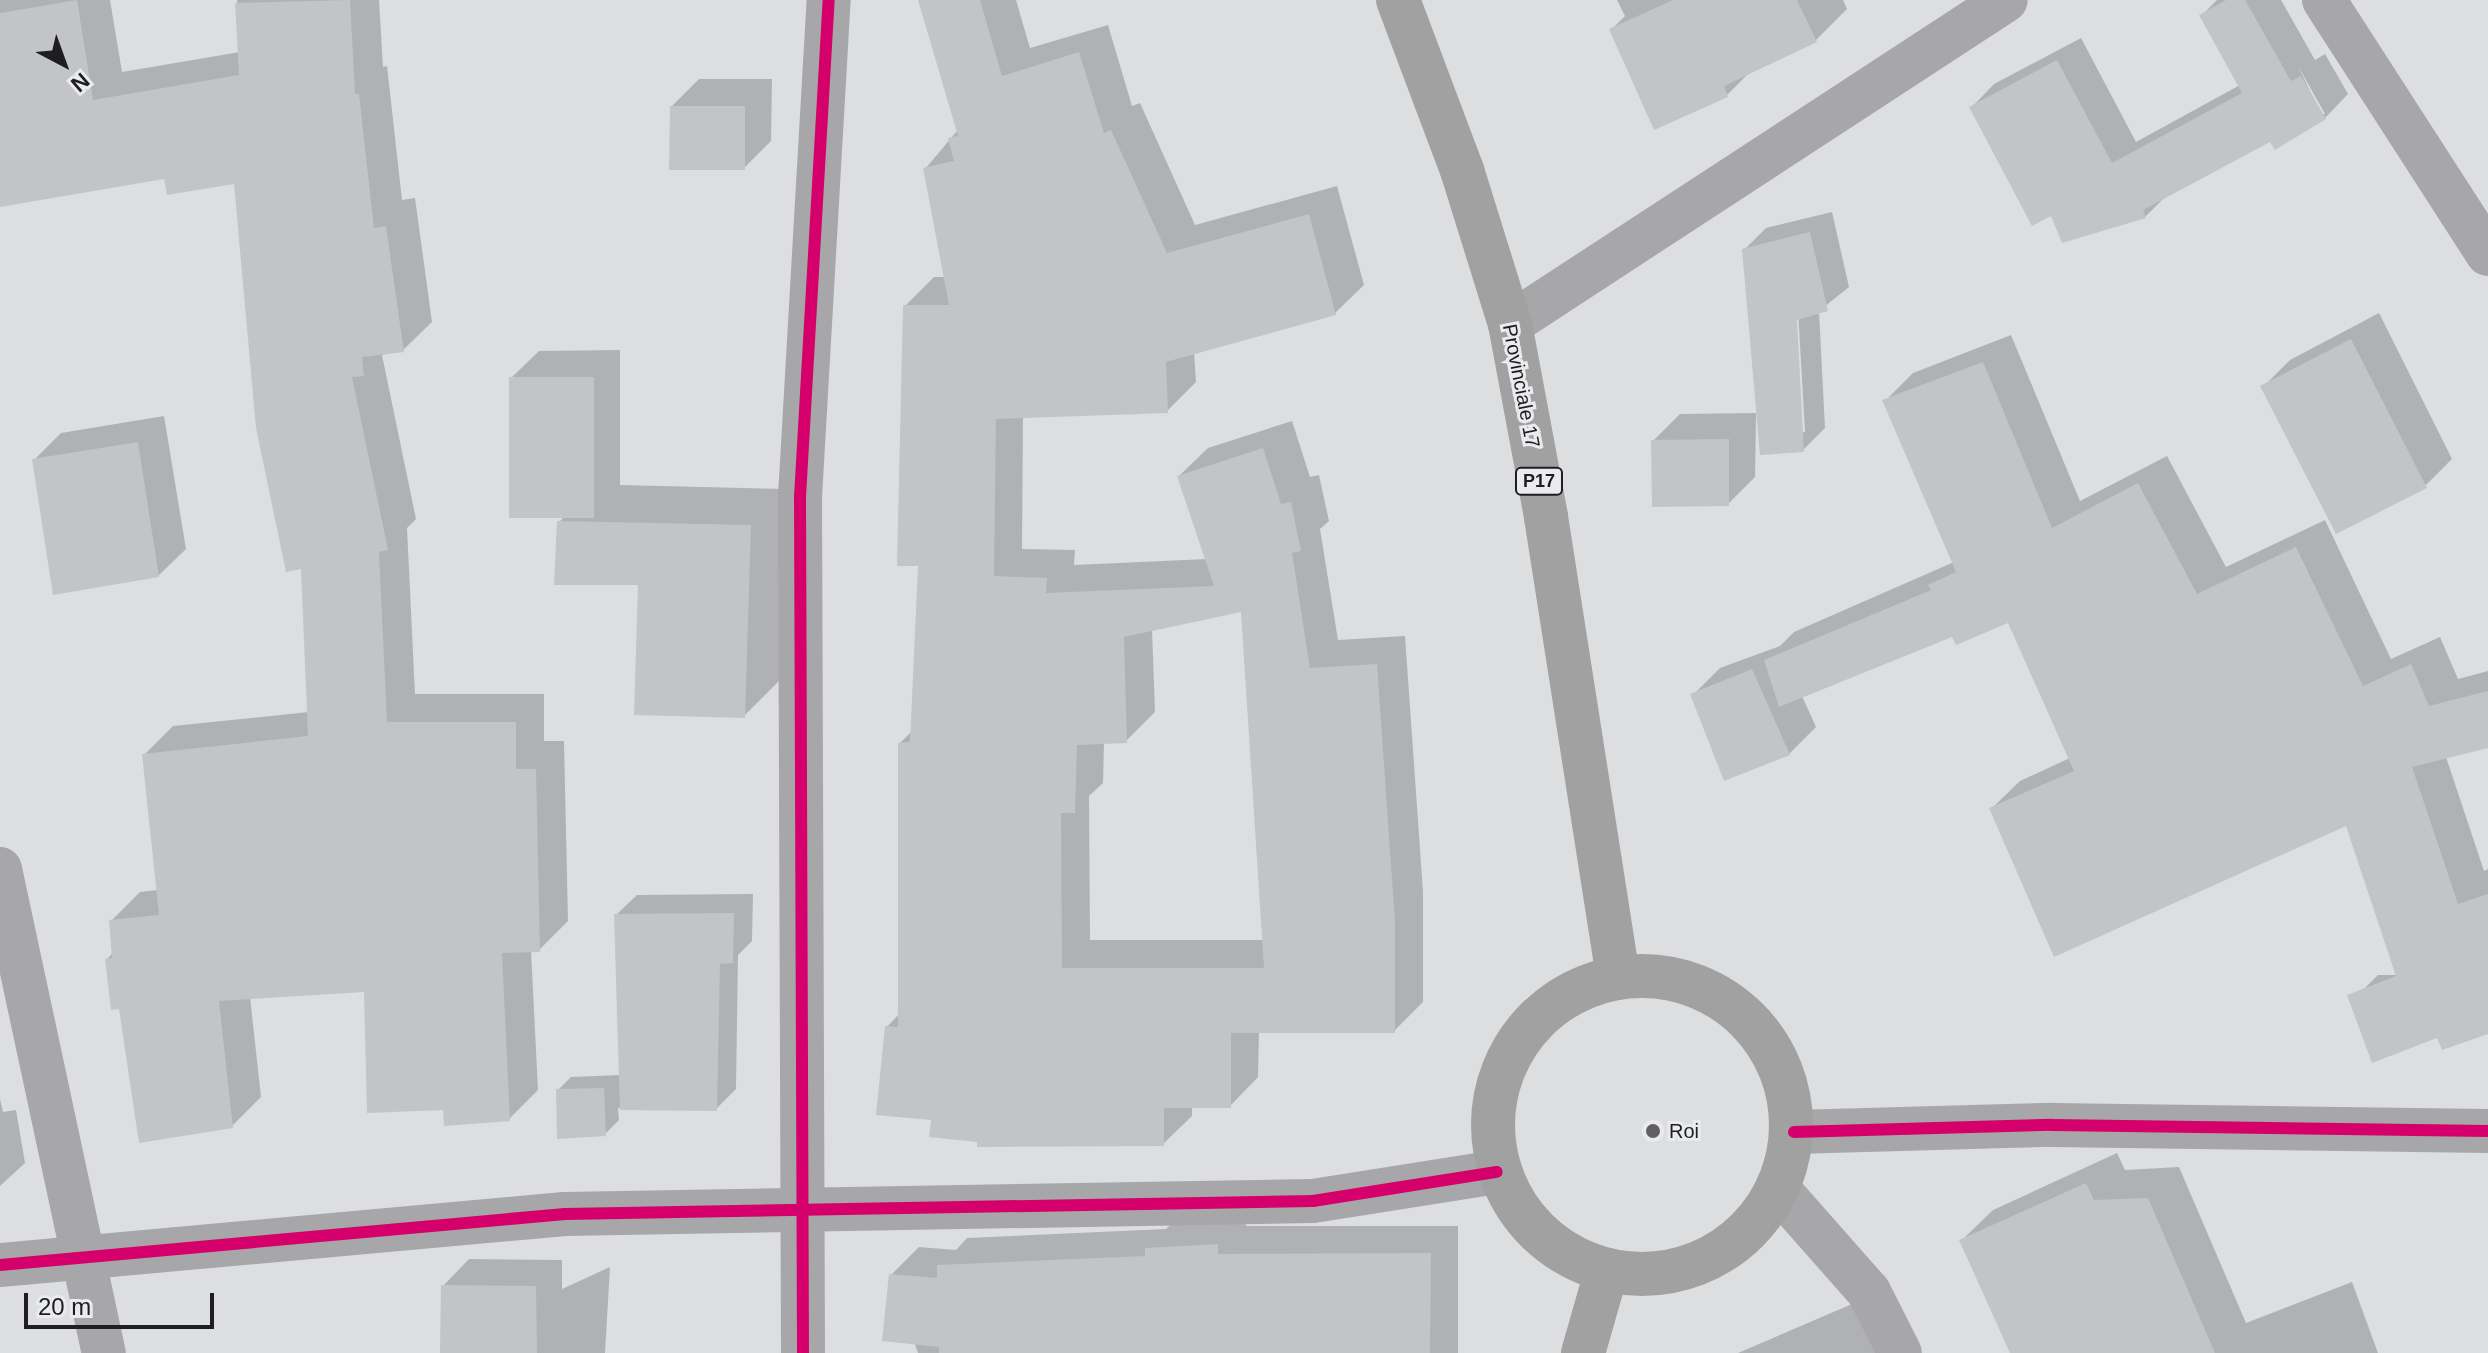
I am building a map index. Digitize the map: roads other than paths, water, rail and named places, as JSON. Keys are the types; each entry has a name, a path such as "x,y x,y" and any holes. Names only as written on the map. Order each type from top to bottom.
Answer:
{"main road":[{"name":"Provinciale 17","path":"1398,0 1462,170 1510,324 1546,517 1618,976"},
{"path":"1618,976 1685,980 1744,1012 1782,1066 1794,1132 1779,1190 1737,1244 1674,1274 1606,1273 1539,1237 1497,1172 1491,1108 1513,1047 1558,1000 1618,976"},
{"path":"1583,1353 1606,1273"}],"street":[{"path":"803,1353 800,497 829,0"},
{"path":"1510,324 2006,0"},
{"path":"2324,0 2488,254"},
{"path":"0,869 104,1353"},
{"path":"1794,1132 2052,1125 2488,1131"},
{"path":"0,1265 82,1255 565,1214 804,1207 1313,1201 1497,1172"},
{"path":"1779,1190 1869,1292 1900,1353"}],"place":[{"name":"Roi","path":"1653,1131"}]}
